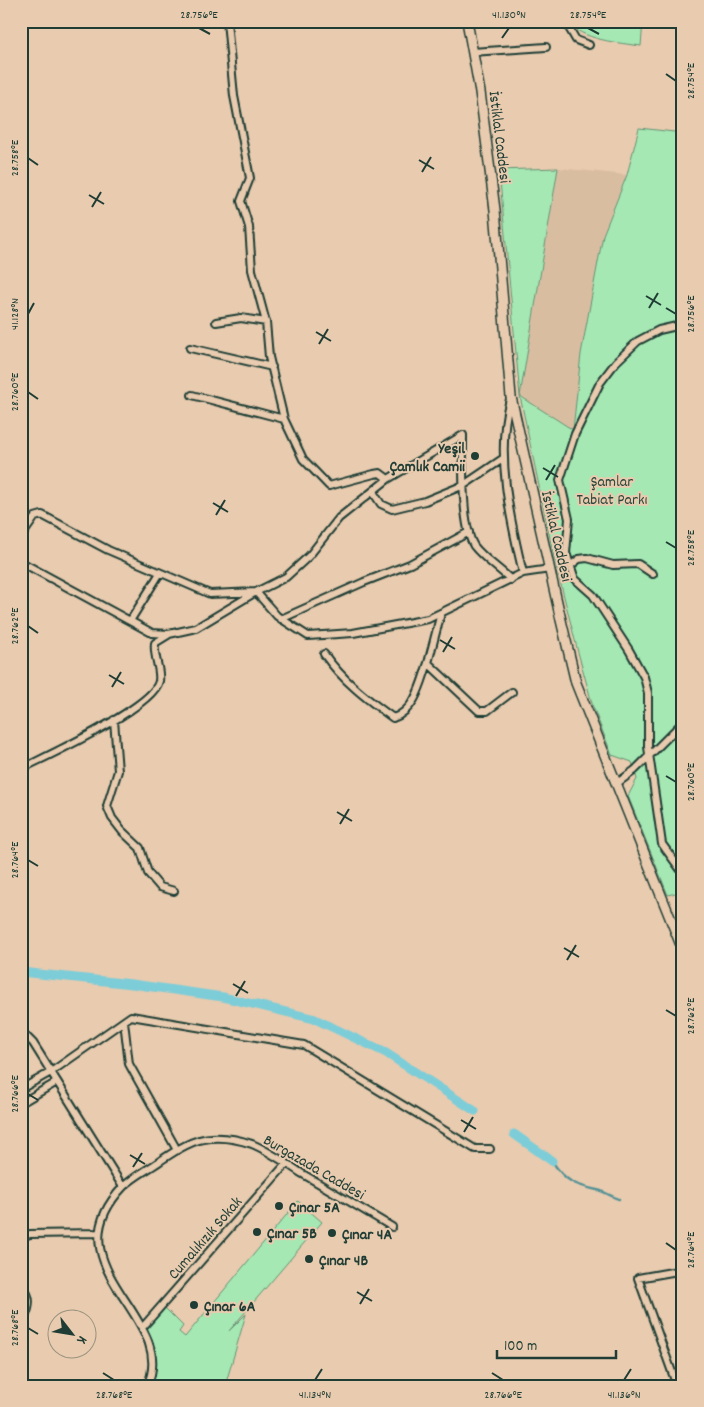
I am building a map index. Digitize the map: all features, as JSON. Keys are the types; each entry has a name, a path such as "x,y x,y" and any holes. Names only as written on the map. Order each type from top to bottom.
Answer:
{"main road":[{"name":"İstiklal Caddesi","path":"467,21 480,92 495,210 511,398 576,683 683,950"}],"street":[{"path":"227,21 234,96 250,178 241,201 249,227 252,270 266,322 272,367 284,419 303,459 329,486 380,473 388,479"},
{"path":"565,21 576,40 589,45"},
{"path":"472,52 546,47"},
{"path":"216,322 241,318 266,322"},
{"path":"681,325 659,330 638,342 616,362 600,382 575,434 560,480 569,519 566,553 575,580 593,595 644,677 648,693 647,738 662,844 683,873"},
{"path":"190,348 272,367"},
{"path":"192,394 284,419"},
{"path":"511,398 505,419 504,458 517,547 523,573"},
{"path":"21,562 152,633 169,634 196,628 256,592 286,578 309,556 339,518 388,479 463,435 464,485 469,532 474,546 512,580"},
{"path":"373,492 381,504 392,509 425,501 464,485 504,458"},
{"path":"21,537 35,517 42,515 108,550 210,594 256,592 281,619 308,636 353,633 428,619 512,580 523,573 550,569"},
{"path":"281,619 410,564 469,532"},
{"path":"570,566 578,559 587,558 612,565 638,564 654,574"},
{"path":"130,621 160,573"},
{"path":"324,654 363,697 393,718 403,715 413,702 428,663 441,613"},
{"path":"21,769 114,720 152,694 159,681 154,651 155,643 169,634"},
{"path":"428,663 479,711 487,711 512,692"},
{"path":"114,720 118,771 107,806 112,818 122,831 140,848 148,873 160,887 174,891"},
{"path":"616,784 650,756 683,722"},
{"path":"21,1089 51,1072 131,1016 304,1045 475,1149 490,1149"},
{"path":"124,1021 129,1064 177,1150"},
{"path":"21,1031 32,1043 51,1072 123,1187"},
{"path":"21,1103 57,1082"},
{"name":"Burgazada Caddesi","path":"98,1233 103,1217 123,1187 177,1150 210,1138 225,1138 252,1144 392,1227"},
{"name":"Cumalıkızık Sokak","path":"142,1328 286,1164"},
{"path":"21,1237 30,1234 98,1233 101,1252 108,1271 142,1328 153,1359 152,1372 147,1386"},
{"path":"677,1386 638,1278 683,1270"},
{"path":"21,1282 30,1295 30,1307 25,1317 21,1318"}],"shaded area":[{"path":"558,168 627,175 603,235 581,354 573,430 520,396"}],"green space":[{"path":"568,21 643,21 641,46 601,40 581,32"},
{"name":"Şamlar Tabiat Parkı","path":"639,128 683,133 683,891 668,895 628,796 637,779 632,762 612,755 593,707 554,557 520,396 573,430 581,354 603,235 627,175"},
{"path":"558,168 520,396 499,170"},
{"path":"298,1201 322,1222 229,1331 246,1314 225,1386 147,1386 152,1372 142,1328 162,1305 183,1326 179,1332 185,1337"}],"waterway":[{"path":"21,972 132,984 223,997 315,1019 386,1053 475,1111"},
{"path":"514,1134 552,1161"},
{"path":"552,1161 562,1175 573,1182 619,1199"}],"place":[{"name":"Yeşil Çamlık Camii","path":"475,456"},
{"name":"Çınar 5A","path":"279,1206"},
{"name":"Çınar 5B","path":"257,1232"},
{"name":"Çınar 4A","path":"332,1233"},
{"name":"Çınar 4B","path":"309,1259"},
{"name":"Çınar 6A","path":"194,1305"}]}
